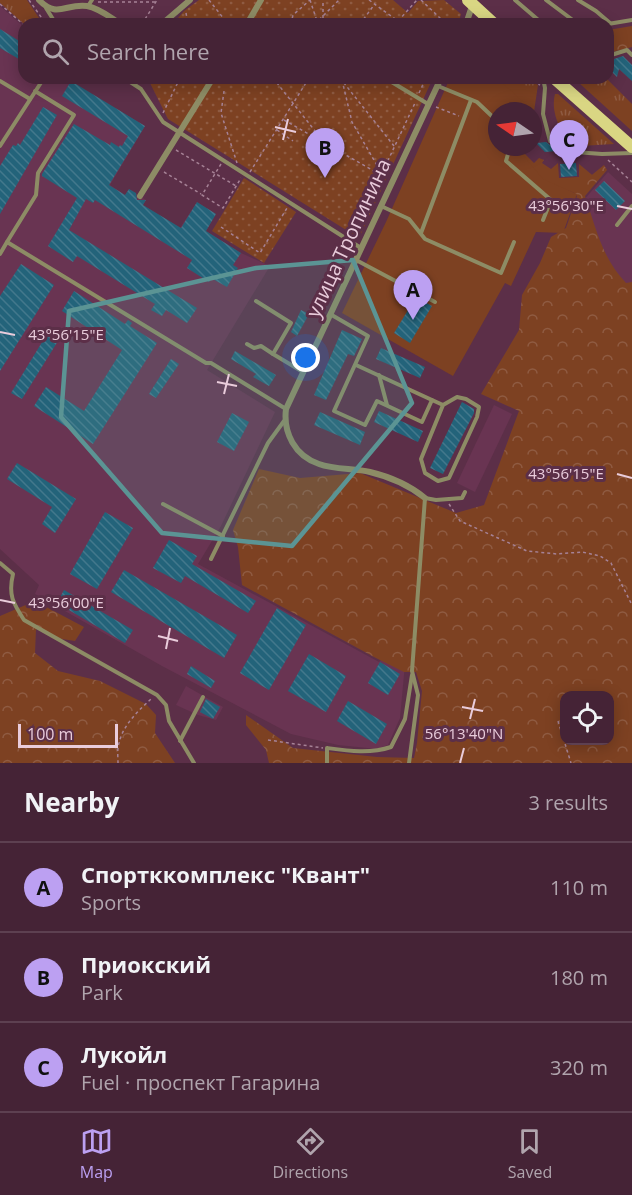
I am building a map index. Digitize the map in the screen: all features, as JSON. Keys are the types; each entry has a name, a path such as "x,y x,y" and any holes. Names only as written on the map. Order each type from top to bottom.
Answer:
{"main road":[{"path":"469,1 487,18"},
{"path":"561,84 632,147"}],"street":[{"path":"39,0 46,8 55,10 90,3 112,18"},
{"path":"250,18 261,0"},
{"path":"467,18 469,1"},
{"path":"169,18 188,2"},
{"path":"140,196 209,84"},
{"name":"улица Тропинина","path":"284,422 286,409 381,206 432,106 438,86"},
{"path":"284,422 292,443 302,454 318,464 369,471 409,485 425,498"}],"lane":[{"path":"514,0 536,18"},
{"path":"546,0 570,18"},
{"path":"578,0 596,11 602,18"},
{"path":"46,8 52,18"},
{"path":"614,23 632,20"},
{"path":"614,54 627,50 632,55"},
{"path":"0,81 30,99"},
{"path":"0,146 40,84"},
{"path":"133,84 141,89 161,119 362,248"},
{"path":"396,84 432,106"},
{"path":"544,84 543,114 550,141"},
{"path":"438,86 477,102 488,112"},
{"path":"0,254 36,195 38,173 74,115 35,91"},
{"path":"421,234 471,100"},
{"path":"561,151 602,154 632,153"},
{"path":"507,156 506,161 551,200 543,220"},
{"path":"381,206 409,219 426,239 501,273 514,242"},
{"path":"616,225 632,206"},
{"path":"7,242 286,409"},
{"path":"356,260 435,302"},
{"path":"256,301 291,323 273,354"},
{"path":"330,314 368,336 334,411 365,425 377,401 422,422 432,400"},
{"path":"247,344 254,348 261,346 303,372"},
{"path":"356,365 443,405"},
{"path":"379,375 387,406"},
{"path":"457,397 466,399 479,407 477,417 449,478 438,481 425,473 421,459 443,405 457,397"},
{"path":"211,559 268,443 284,422"},
{"path":"327,763 327,748 353,752 377,752 391,747 405,719 412,671 425,498 436,500 462,498 465,492"},
{"path":"163,504 223,536"},
{"path":"0,563 13,574 10,587 13,602 24,620 157,695 166,705 169,721 194,763"},
{"path":"409,763 418,695 412,671"},
{"path":"180,741 203,697"}],"path":[{"path":"29,0 42,18"},
{"path":"152,0 156,1"},
{"path":"209,0 223,18"},
{"path":"292,18 310,0 315,18"},
{"path":"322,17 323,0"},
{"path":"322,17 339,0"},
{"path":"369,0 394,18"},
{"path":"401,18 417,0"},
{"path":"421,0 440,18"},
{"path":"90,3 156,1"},
{"path":"146,18 156,1"},
{"path":"188,2 188,18"},
{"path":"0,4 18,20"},
{"path":"365,18 374,4"},
{"path":"161,119 177,84"},
{"path":"278,84 324,142"},
{"path":"157,169 223,208 244,173 277,130 305,84"},
{"path":"342,84 352,122 382,175"},
{"path":"345,84 394,147"},
{"path":"350,241 423,84"},
{"path":"538,84 545,88"},
{"path":"224,91 221,113 244,173"},
{"path":"432,106 464,118"},
{"path":"283,119 382,175"},
{"path":"277,130 293,141"},
{"path":"171,147 236,187"},
{"path":"602,154 632,182"},
{"path":"202,195 223,160"},
{"path":"221,227 260,253 290,202"},
{"path":"445,498 460,521 527,551 557,554 582,552 600,556 610,563 632,605"},
{"path":"118,763 118,744 126,727 138,711 157,695"},
{"path":"558,721 571,763"},
{"path":"267,740 327,748"}],"highlighted area":[{"path":"353,260 412,403 292,546 162,533 61,417 69,311 256,268"}],"shaded area":[{"path":"0,6 18,22 18,84 74,84 145,126 110,185 125,195 129,189 146,200 143,205 180,228 197,202 216,214 206,231 241,253 270,266 207,370 275,412 221,526 198,564 379,662 387,654 405,664 400,718 388,745 377,749 338,745 291,734 162,666 35,594 39,585 0,549"},
{"path":"608,172 632,194 632,333 584,200"},
{"path":"494,405 512,414 475,492 457,483"},
{"path":"186,686 223,707 216,720 176,705"}],"green space":[{"path":"0,0 27,0 39,18 18,19 0,3"},
{"path":"199,0 393,0 408,13 418,1 444,0 461,14 460,18 178,18"},
{"path":"632,26 632,47 614,52 614,29"},
{"path":"150,84 430,84 359,238 168,119"},
{"path":"447,84 504,84 523,102 488,102 488,156 524,156 543,179 577,194 563,233 536,232 511,286 505,283 453,376 342,313 386,222"},
{"path":"449,84 538,85 535,102 496,102 449,86"},
{"path":"580,84 612,84 632,104 632,131"},
{"path":"555,94 558,94 614,144 580,146 567,137 556,117"},
{"path":"521,156 527,156 534,163 539,158 544,160 542,163 551,169 558,163 559,178 579,177 579,164 597,179 583,196 542,181"},
{"path":"604,165 607,170 585,196 605,253 626,283 632,282 632,763 269,763 266,750 246,725 246,715 293,748 377,757 414,758 422,691 416,672 404,672 374,657 242,585 238,547 233,530 259,469 300,478 360,473 456,513 484,505 519,411 481,394 519,330 522,295 551,237 566,228 577,196 569,186 582,183"},
{"path":"244,178 296,212 264,263 212,231"},
{"path":"35,601 84,627 75,641 62,639 36,629 35,653 58,671 100,681 146,704 156,715 155,733 175,763 0,763 0,616"}],"building":[{"path":"0,29 18,40 18,58 0,48"},
{"path":"623,56 632,65 632,81 619,69 617,77 614,74 614,59"},
{"path":"69,84 76,84 145,126 109,185 125,195 129,189 136,193 137,200 146,200 143,205 181,228 197,202 216,214 206,231 241,253 233,265 238,268 227,287 211,278 209,282 187,268 192,260 95,200 93,203 86,199 69,230 197,308 187,323 166,310 162,316 151,310 155,304 77,256 73,262 48,246 77,198 42,174 74,124 110,145 111,142 119,147 128,136 62,96"},
{"path":"43,107 57,115 0,214 0,166 13,145 16,146 18,143 20,145"},
{"path":"565,140 572,148 561,147 557,151 545,152 542,149 542,142 550,145 554,141"},
{"path":"576,163 577,176 561,177 560,164"},
{"path":"604,181 625,201 616,210 595,190"},
{"path":"21,264 54,285 0,371 0,296"},
{"path":"74,291 125,324 128,320 132,323 130,326 157,343 93,444 34,406 46,387 84,411 122,350 62,311"},
{"path":"416,297 432,306 410,343 394,333"},
{"path":"301,310 309,314 297,336 291,332"},
{"path":"342,330 362,339 354,356 348,354 326,400 314,395"},
{"path":"47,334 58,341 22,399 11,393"},
{"path":"381,348 425,367 420,378 376,359"},
{"path":"235,351 276,375 269,386 253,377 256,374 231,359"},
{"path":"171,359 179,364 156,398 149,394"},
{"path":"462,402 474,409 474,413 443,474 430,468"},
{"path":"379,411 423,431 418,442 374,422"},
{"path":"320,412 365,432 360,445 314,425"},
{"path":"232,413 249,422 234,451 217,442"},
{"path":"17,463 76,499 55,533 42,524 52,507 7,479"},
{"path":"105,512 133,528 97,589 70,574"},
{"path":"169,540 197,556 192,564 256,601 248,613 185,576 181,583 153,568"},
{"path":"124,570 237,635 224,658 111,592"},
{"path":"64,590 133,630 125,643 57,603"},
{"path":"277,608 306,625 269,690 240,673"},
{"path":"309,654 346,676 326,712 288,691"},
{"path":"380,662 400,674 388,695 368,683"},
{"path":"191,666 215,681 211,688 187,674"},
{"path":"206,699 220,707 213,719 200,712"},
{"path":"348,701 387,724 376,744 337,721"}],"place":[{"name":"Лукойл","path":"569,170"},
{"name":"Приокский","path":"325,178"},
{"name":"Спортккомплекс \"Квант\"","path":"413,320"}]}
